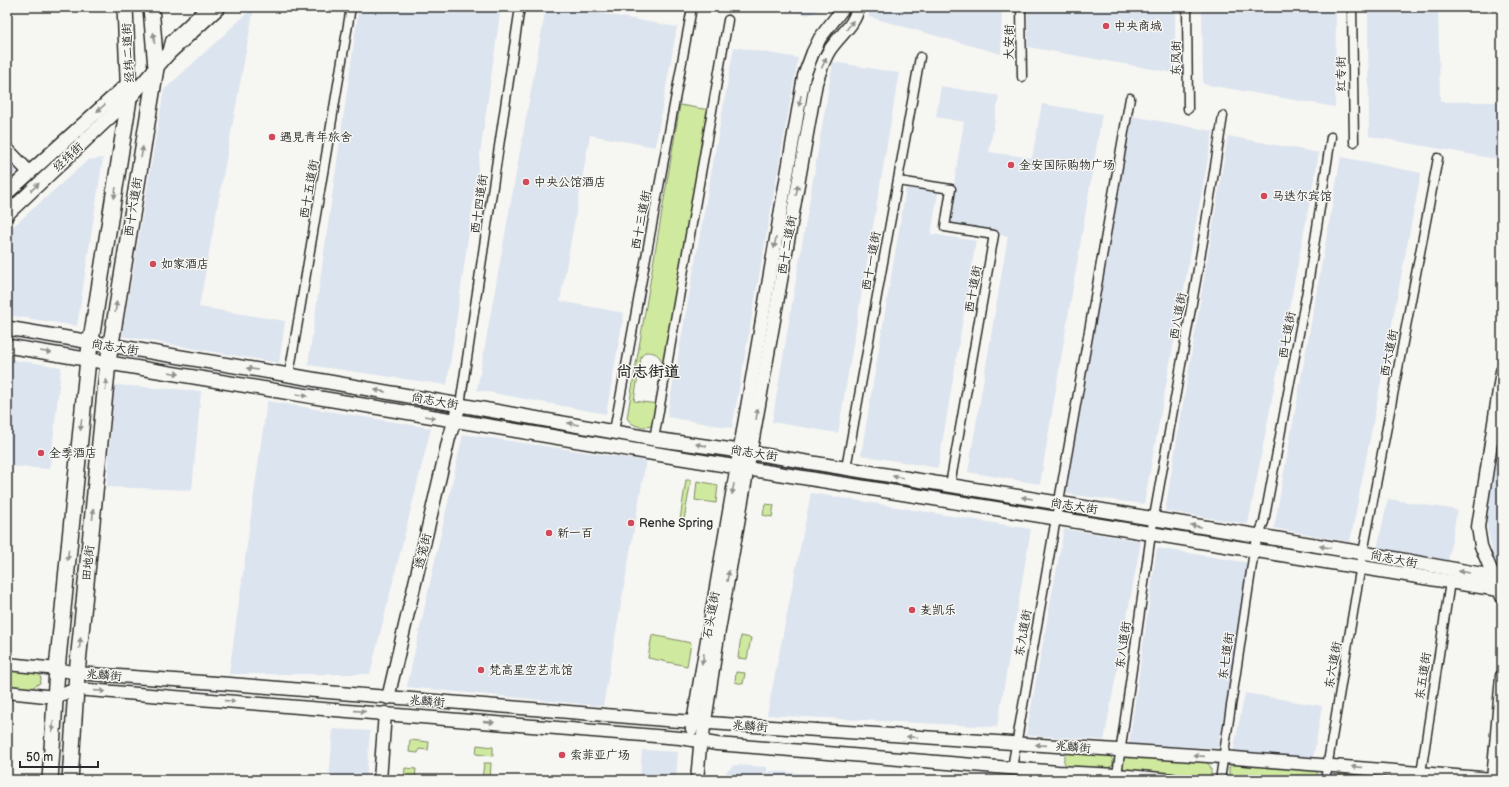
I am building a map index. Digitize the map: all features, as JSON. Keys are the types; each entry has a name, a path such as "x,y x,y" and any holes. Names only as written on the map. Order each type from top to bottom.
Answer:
{"highway":[{"name":"经纬二道街","path":"125,7 130,82 129,99"},
{"path":"151,7 156,68"},
{"name":"西十六道街","path":"110,346 156,68"},
{"name":"西十六道街","path":"88,359 129,99"},
{"name":"田地街","path":"70,780 77,673 110,346"},
{"name":"田地街","path":"50,780 57,669 88,359"}],"main road":[{"path":"169,53 172,41 208,7"},
{"name":"经纬街","path":"7,214 129,99 169,53 219,7"},
{"name":"西十二道街","path":"745,452 804,76 820,38 844,7"},
{"name":"西十二道街","path":"745,452 816,83 827,56 857,16 858,7"},
{"name":"经纬街","path":"7,193 130,82"},
{"path":"7,149 29,172"},
{"name":"尚志大街","path":"7,328 289,375 654,439 846,468 1363,553 1499,586"},
{"name":"尚志大街","path":"7,346 1254,551 1450,582 1499,586"},
{"path":"1499,586 1481,546 1478,527 1502,371"},
{"name":"透笼街","path":"388,698 449,438 456,421 460,405"},
{"name":"石头道街","path":"690,780 692,752 697,740 745,452"},
{"name":"兆麟街","path":"7,664 57,669 77,673 388,698 699,722 1223,757 1493,779"},
{"path":"1493,779 1502,676"},
{"name":"兆麟街","path":"7,692 55,697 76,689 385,713 1012,768 1041,775 1117,775 1172,780"},
{"path":"380,780 385,713"},
{"name":"石头道街","path":"697,740 700,748 697,780"}],"street":[{"name":"西十五道街","path":"289,375 351,7"},
{"name":"西十四道街","path":"460,405 520,7"},
{"name":"大安街","path":"1021,7 1022,77"},
{"name":"东风街","path":"1188,7 1188,109"},
{"name":"红专街","path":"1352,7 1354,142"},
{"name":"西十三道街","path":"614,431 691,10"},
{"path":"654,439 728,20"},
{"name":"西十一道街","path":"846,468 920,57"},
{"name":"东九道街","path":"1012,768 1130,98"},
{"name":"西八道街","path":"1154,519 1223,116"},
{"name":"西七道街","path":"1258,536 1264,522 1308,285 1331,137"},
{"name":"西六道街","path":"1363,553 1438,158"},
{"name":"西十道街","path":"898,181 950,190 945,227 994,235 950,485"},
{"name":"东八道街","path":"1117,775 1154,519"},
{"name":"东七道街","path":"1220,780 1254,551 1258,536"},
{"name":"东六道街","path":"1325,780 1363,553"},
{"name":"东五道街","path":"1421,773 1450,582"}],"shaded area":[{"path":"254,7 199,307 285,321 279,363 122,336 164,90"},
{"path":"359,7 501,7 447,385 308,365"},
{"path":"546,7 566,7 677,27 655,147 590,135 560,301 624,313 606,414 477,390"},
{"path":"773,7 825,7 808,15"},
{"path":"869,7 1002,7 1001,54 869,17"},
{"name":"中央商城","path":"1028,7 1175,7 1175,73 1028,47"},
{"path":"1202,7 1336,7 1335,107 1203,84"},
{"path":"1368,7 1438,8 1440,102 1502,102 1502,160 1369,136"},
{"path":"734,47 798,58 732,428 667,417"},
{"path":"833,62 899,73 838,433 772,422"},
{"path":"941,86 999,96 989,152 1032,158 1042,104 1102,114 1040,484 968,472 1008,236 947,226 964,122 936,117"},
{"path":"1132,116 1213,131 1144,504 1066,494"},
{"path":"1228,136 1319,153 1248,524 1165,511"},
{"path":"1341,157 1421,173 1350,542 1274,528"},
{"path":"103,158 77,326 7,315 7,232 88,160"},
{"path":"7,161 17,171 7,180"},
{"path":"906,188 938,193 931,234 976,241 938,468 861,455"},
{"path":"7,359 61,367 50,469 7,466"},
{"path":"114,385 201,391 192,490 107,487"},
{"path":"267,401 431,428 370,674 229,674"},
{"path":"1502,419 1502,571 1497,570 1486,523"},
{"name":"新一百","path":"463,434 646,461 603,706 407,687"},
{"name":"麦凯乐","path":"811,493 1031,529 997,727 767,715"},
{"path":"1388,499 1457,510 1448,562 1377,549"},
{"path":"1064,529 1141,541 1104,740 1026,735"},
{"path":"1157,548 1250,563 1218,748 1129,744"},
{"path":"1245,693 1322,706 1313,759 1233,752"},
{"path":"333,729 370,731 366,780 329,780"},
{"path":"642,750 678,752 676,780 640,780"},
{"path":"734,765 767,767 767,780 718,780"},
{"path":"769,771 815,774 815,780 769,780"}],"green space":[{"path":"680,105 709,110 659,401 656,401 662,364 661,361 656,354 652,352 645,352 641,357 634,401 658,404 654,425 642,427 635,425 627,418"},
{"path":"686,480 691,480 684,520 680,520"},
{"path":"697,481 718,485 716,503 695,500"},
{"path":"765,504 774,505 772,517 763,515"},
{"path":"652,635 691,643 687,666 648,658"},
{"path":"741,636 751,638 747,659 738,658"},
{"path":"7,667 36,671 39,673 41,679 40,683 30,689 7,687"},
{"path":"736,672 745,673 743,684 735,682"},
{"path":"410,740 429,742 428,750 419,749 418,753 409,752"},
{"path":"477,745 493,747 493,756 476,754"},
{"path":"1070,752 1108,754 1113,760 1113,765 1107,769 1068,767 1064,761 1064,757"},
{"path":"1127,756 1203,760 1208,763 1211,772 1209,777 1202,778 1126,771 1122,768 1123,760"},
{"path":"484,763 491,763 490,780 482,780"},
{"path":"1235,763 1315,770 1318,775 1318,780 1233,779 1229,775 1229,767"},
{"path":"405,768 416,769 415,780 404,780"},
{"path":"1345,773 1455,780 1337,780 1340,774"}],"place":[{"name":"中央商城","path":"1106,26"},
{"name":"遇見青年旅舍","path":"272,137"},
{"name":"金安国际购物广场","path":"1011,165"},
{"name":"中央公馆酒店","path":"526,182"},
{"name":"马迭尔宾馆","path":"1264,196"},
{"name":"如家酒店","path":"153,264"},
{"name":"全季酒店","path":"41,453"},
{"name":"Renhe Spring","path":"631,523"},
{"name":"新一百","path":"549,533"},
{"name":"麦凯乐","path":"912,610"},
{"name":"梵高星空艺术馆","path":"481,670"},
{"name":"索菲亚广场","path":"562,755"}],"district":[{"name":"尚志街道","path":"648,371"}]}
